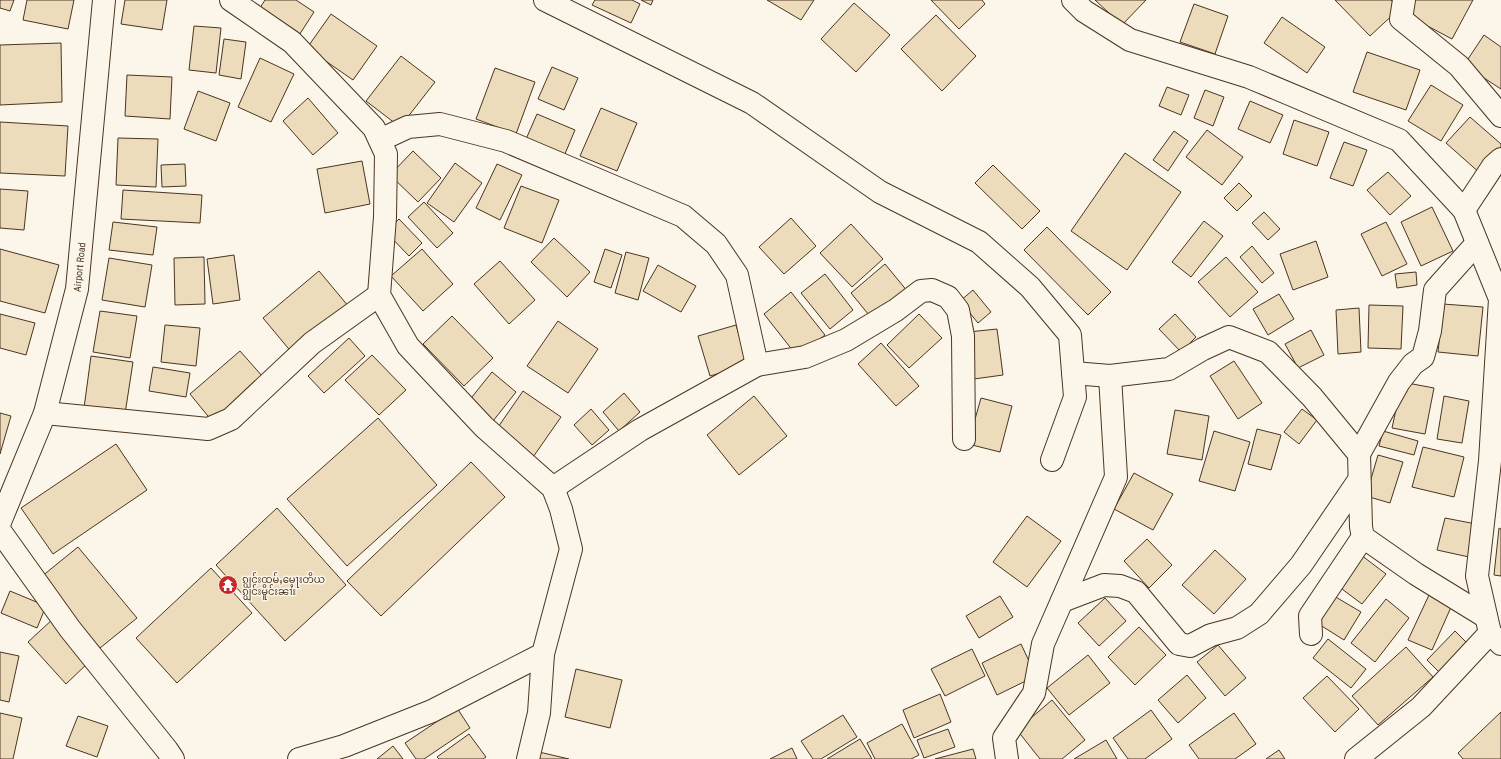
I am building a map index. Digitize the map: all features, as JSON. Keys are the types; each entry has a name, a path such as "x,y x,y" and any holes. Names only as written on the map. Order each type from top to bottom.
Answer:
{"main road":[{"name":"Airport Road","path":"0,522 45,413 77,290 104,0"},
{"path":"231,0 292,42 374,128 386,154 385,217 379,295 408,346 484,426 553,488 561,509 570,549 543,654 539,713 528,759"},
{"path":"545,0 752,103 880,192 979,242 1030,286 1070,335 1075,398 1052,460"},
{"path":"1073,0 1084,11 1130,40 1248,77 1399,140 1464,210 1500,299 1490,461 1476,576 1493,631"},
{"path":"1404,0 1401,19 1459,66 1501,116"},
{"path":"380,140 408,127 440,124 462,129 506,140 684,216 716,244 737,275 757,365"},
{"path":"1464,210 1493,166 1501,159"},
{"path":"1477,242 1435,290 1430,331 1423,357 1412,364 1399,382 1359,454 1359,480 1361,527 1363,537 1493,631"},
{"path":"553,488 640,430 757,365 805,357 846,340 896,310 921,291 932,290 948,297 958,310 963,336 964,439"},
{"path":"45,413 208,429 231,419 312,343 379,295"},
{"path":"1073,373 1110,376 1168,369 1202,349 1229,337 1268,352 1312,397 1359,454"},
{"path":"1007,759 1004,738 1034,693 1043,644 1116,477 1110,376"},
{"path":"1062,601 1104,585 1120,586 1136,592 1179,644 1190,646 1211,635 1237,628 1259,614 1301,565 1359,480"},
{"path":"0,531 70,629 173,759"},
{"path":"1311,634 1310,616 1363,537"},
{"path":"1356,759 1421,707 1493,631"},
{"path":"299,759 344,746 432,711 543,654"}],"building":[{"path":"0,0 14,0 10,11 0,8"},
{"path":"27,0 74,0 68,29 23,20"},
{"path":"125,0 167,0 162,30 121,24"},
{"path":"265,0 296,0 314,12 296,40 256,14"},
{"path":"595,0 632,0 640,4 631,23 592,5"},
{"path":"641,0 653,0 651,5"},
{"path":"767,0 814,0 801,20"},
{"path":"931,0 982,0 985,4 959,29"},
{"path":"1095,0 1146,0 1122,25"},
{"path":"1335,0 1391,0 1399,9 1370,36"},
{"path":"1413,0 1473,0 1452,39 1405,14"},
{"path":"854,3 890,35 856,72 821,39"},
{"path":"1194,4 1228,16 1215,54 1180,42"},
{"path":"331,14 377,46 353,80 307,48"},
{"path":"936,15 976,56 942,91 901,49"},
{"path":"1282,17 1325,47 1307,73 1264,43"},
{"path":"194,26 221,28 216,73 189,70"},
{"path":"1484,35 1501,47 1501,89 1464,65"},
{"path":"224,39 246,42 241,79 219,75"},
{"path":"61,43 62,102 0,105 0,45"},
{"path":"1367,52 1420,70 1406,110 1353,92"},
{"path":"401,56 435,82 400,127 366,101"},
{"path":"260,58 294,74 271,122 238,107"},
{"path":"552,67 578,78 564,110 538,99"},
{"path":"495,68 535,82 516,134 476,119"},
{"path":"127,75 172,77 170,119 125,116"},
{"path":"1431,85 1463,105 1441,141 1408,121"},
{"path":"1167,87 1189,95 1181,115 1159,106"},
{"path":"1205,90 1224,97 1213,126 1194,118"},
{"path":"198,91 230,103 216,141 184,129"},
{"path":"308,98 338,133 313,155 283,121"},
{"path":"1250,101 1283,115 1270,143 1238,129"},
{"path":"601,108 637,123 617,171 580,156"},
{"path":"537,114 575,130 562,161 523,146"},
{"path":"1470,117 1501,144 1501,152 1481,174 1446,143"},
{"path":"1294,120 1329,132 1317,166 1283,154"},
{"path":"0,122 68,126 65,176 0,173"},
{"path":"1207,130 1243,157 1222,185 1186,157"},
{"path":"1174,131 1188,141 1168,171 1153,160"},
{"path":"118,138 158,139 156,187 116,185"},
{"path":"1344,142 1367,150 1353,186 1330,178"},
{"path":"413,151 441,178 418,202 390,175"},
{"path":"1125,153 1181,192 1127,270 1071,231"},
{"path":"362,161 370,204 325,213 317,169"},
{"path":"455,163 482,183 454,222 427,203"},
{"path":"185,164 186,186 162,187 161,165"},
{"path":"497,164 522,175 500,220 476,208"},
{"path":"993,165 1040,211 1022,229 975,183"},
{"path":"1388,172 1411,196 1390,215 1367,190"},
{"path":"1239,183 1252,196 1237,211 1224,198"},
{"path":"521,186 559,200 542,243 504,228"},
{"path":"0,189 28,191 24,230 0,228"},
{"path":"123,190 202,195 200,223 121,219"},
{"path":"424,202 453,233 437,248 408,217"},
{"path":"1432,207 1453,251 1421,266 1401,222"},
{"path":"1264,212 1280,229 1268,240 1252,223"},
{"path":"791,218 816,246 784,274 759,247"},
{"path":"399,219 422,243 409,256 386,232"},
{"path":"1204,221 1223,236 1191,277 1172,262"},
{"path":"113,222 157,227 153,255 109,250"},
{"path":"1386,222 1407,264 1382,276 1361,234"},
{"path":"851,224 883,259 852,287 820,253"},
{"path":"1047,227 1111,292 1088,315 1024,250"},
{"path":"554,238 590,272 567,297 531,262"},
{"path":"1316,241 1328,277 1293,290 1280,254"},
{"path":"1252,246 1274,273 1262,283 1240,257"},
{"path":"0,249 59,265 45,313 0,301"},
{"path":"422,249 453,284 423,311 391,276"},
{"path":"605,249 622,255 611,288 594,282"},
{"path":"626,252 649,258 638,300 615,293"},
{"path":"234,255 240,300 213,304 207,259"},
{"path":"204,257 205,304 175,305 174,258"},
{"path":"1226,257 1258,292 1230,317 1198,282"},
{"path":"109,258 152,265 145,307 102,300"},
{"path":"500,261 535,300 509,324 474,284"},
{"path":"885,264 908,292 873,320 851,293"},
{"path":"658,265 696,286 681,312 643,291"},
{"path":"319,271 349,307 293,354 263,318"},
{"path":"1416,272 1417,285 1397,288 1395,274"},
{"path":"825,274 853,310 830,329 801,293"},
{"path":"973,290 991,312 978,323 960,301"},
{"path":"791,292 825,335 797,356 764,314"},
{"path":"1279,294 1294,319 1268,335 1253,309"},
{"path":"1443,304 1483,307 1478,356 1438,352"},
{"path":"1369,305 1403,306 1401,349 1368,348"},
{"path":"1359,308 1361,352 1338,354 1336,310"},
{"path":"100,311 137,316 130,358 93,352"},
{"path":"0,314 35,323 26,355 0,348"},
{"path":"919,314 942,338 909,368 887,345"},
{"path":"1175,314 1196,337 1181,352 1159,329"},
{"path":"452,316 493,358 464,386 423,344"},
{"path":"558,321 598,349 568,393 527,366"},
{"path":"165,325 200,328 196,366 161,362"},
{"path":"736,325 748,365 710,376 698,336"},
{"path":"997,329 1003,375 974,379 968,332"},
{"path":"1311,330 1324,355 1298,368 1285,344"},
{"path":"349,338 365,356 324,393 308,376"},
{"path":"881,343 919,386 896,406 858,364"},
{"path":"240,351 263,377 212,421 190,394"},
{"path":"372,355 406,390 379,415 345,380"},
{"path":"91,356 133,362 125,414 84,408"},
{"path":"1234,361 1262,403 1238,419 1210,376"},
{"path":"153,367 190,373 186,397 149,391"},
{"path":"492,372 516,392 493,421 468,402"},
{"path":"1402,382 1434,388 1425,434 1392,428"},
{"path":"523,391 561,417 531,460 494,433"},
{"path":"624,393 640,412 619,431 603,412"},
{"path":"754,396 787,436 739,475 707,435"},
{"path":"1444,396 1469,401 1462,443 1437,439"},
{"path":"981,398 1012,406 1000,452 968,444"},
{"path":"591,409 609,430 592,445 574,425"},
{"path":"1302,409 1317,420 1299,444 1284,432"},
{"path":"1175,410 1209,416 1202,460 1167,454"},
{"path":"0,413 11,416 0,454"},
{"path":"378,418 437,485 347,566 287,499"},
{"path":"1257,429 1281,435 1271,470 1248,464"},
{"path":"1214,431 1250,442 1235,491 1199,481"},
{"path":"1383,431 1418,441 1414,455 1379,446"},
{"path":"116,444 147,490 53,554 21,508"},
{"path":"1423,447 1464,457 1454,497 1412,487"},
{"path":"1378,455 1403,462 1390,503 1366,496"},
{"path":"471,462 505,497 381,616 347,581"},
{"path":"1134,473 1173,494 1153,530 1114,509"},
{"path":"277,508 346,585 285,641 216,565"},
{"path":"1027,516 1061,541 1027,587 993,562"},
{"path":"1445,518 1476,524 1469,557 1437,550"},
{"path":"1499,528 1501,529 1501,576 1494,575"},
{"path":"1147,539 1172,565 1149,588 1124,561"},
{"path":"78,547 137,618 100,648 41,577"},
{"path":"1215,550 1246,579 1214,614 1182,585"},
{"path":"1361,555 1386,574 1362,604 1338,586"},
{"path":"211,568 252,613 177,683 136,638"},
{"path":"10,591 46,606 37,628 1,613"},
{"path":"1429,595 1452,605 1432,650 1408,640"},
{"path":"1000,596 1013,617 979,638 966,616"},
{"path":"1334,596 1361,612 1344,640 1317,623"},
{"path":"1105,598 1126,621 1099,646 1078,623"},
{"path":"1386,599 1409,618 1375,662 1351,643"},
{"path":"54,618 91,660 66,684 28,642"},
{"path":"1139,627 1166,655 1135,685 1108,657"},
{"path":"1455,631 1467,643 1439,672 1427,660"},
{"path":"1328,639 1366,669 1351,688 1313,658"},
{"path":"1021,644 1036,676 997,695 982,663"},
{"path":"1218,645 1246,678 1225,696 1197,662"},
{"path":"1406,647 1433,677 1378,725 1352,696"},
{"path":"972,649 985,676 945,696 931,669"},
{"path":"0,652 19,656 9,702 0,700"},
{"path":"1088,655 1110,683 1069,715 1047,688"},
{"path":"576,669 622,680 610,728 565,717"},
{"path":"1187,675 1206,698 1178,723 1158,700"},
{"path":"1327,676 1359,709 1335,732 1303,698"},
{"path":"940,694 951,722 914,738 903,710"},
{"path":"1052,700 1085,740 1062,759 1040,759 1017,730"},
{"path":"457,708 470,728 424,759 416,759 405,743"},
{"path":"1151,710 1172,739 1145,759 1128,759 1113,738"},
{"path":"1501,712 1501,759 1463,759 1458,753"},
{"path":"0,713 22,718 13,759 0,759"},
{"path":"1234,713 1256,744 1235,759 1199,759 1189,745"},
{"path":"843,715 857,737 821,759 813,759 801,741"},
{"path":"78,716 108,726 97,757 66,746"},
{"path":"902,724 919,755 911,759 875,759 867,743"},
{"path":"948,729 955,747 924,758 917,740"},
{"path":"469,734 486,757 483,759 439,759 437,757"},
{"path":"860,739 872,759 827,759"},
{"path":"1106,740 1117,759 1074,759"},
{"path":"393,746 403,759 377,759"},
{"path":"792,748 797,759 770,759"},
{"path":"973,749 976,759 935,759"},
{"path":"1279,750 1285,759 1266,759"},
{"path":"539,752 569,759 537,759"}],"place":[{"name":"ၵျွင်းထမ်ႇမေႃးတိယ ၵျွင်းမိူင်းၼၢႆး","path":"228,585"}]}
